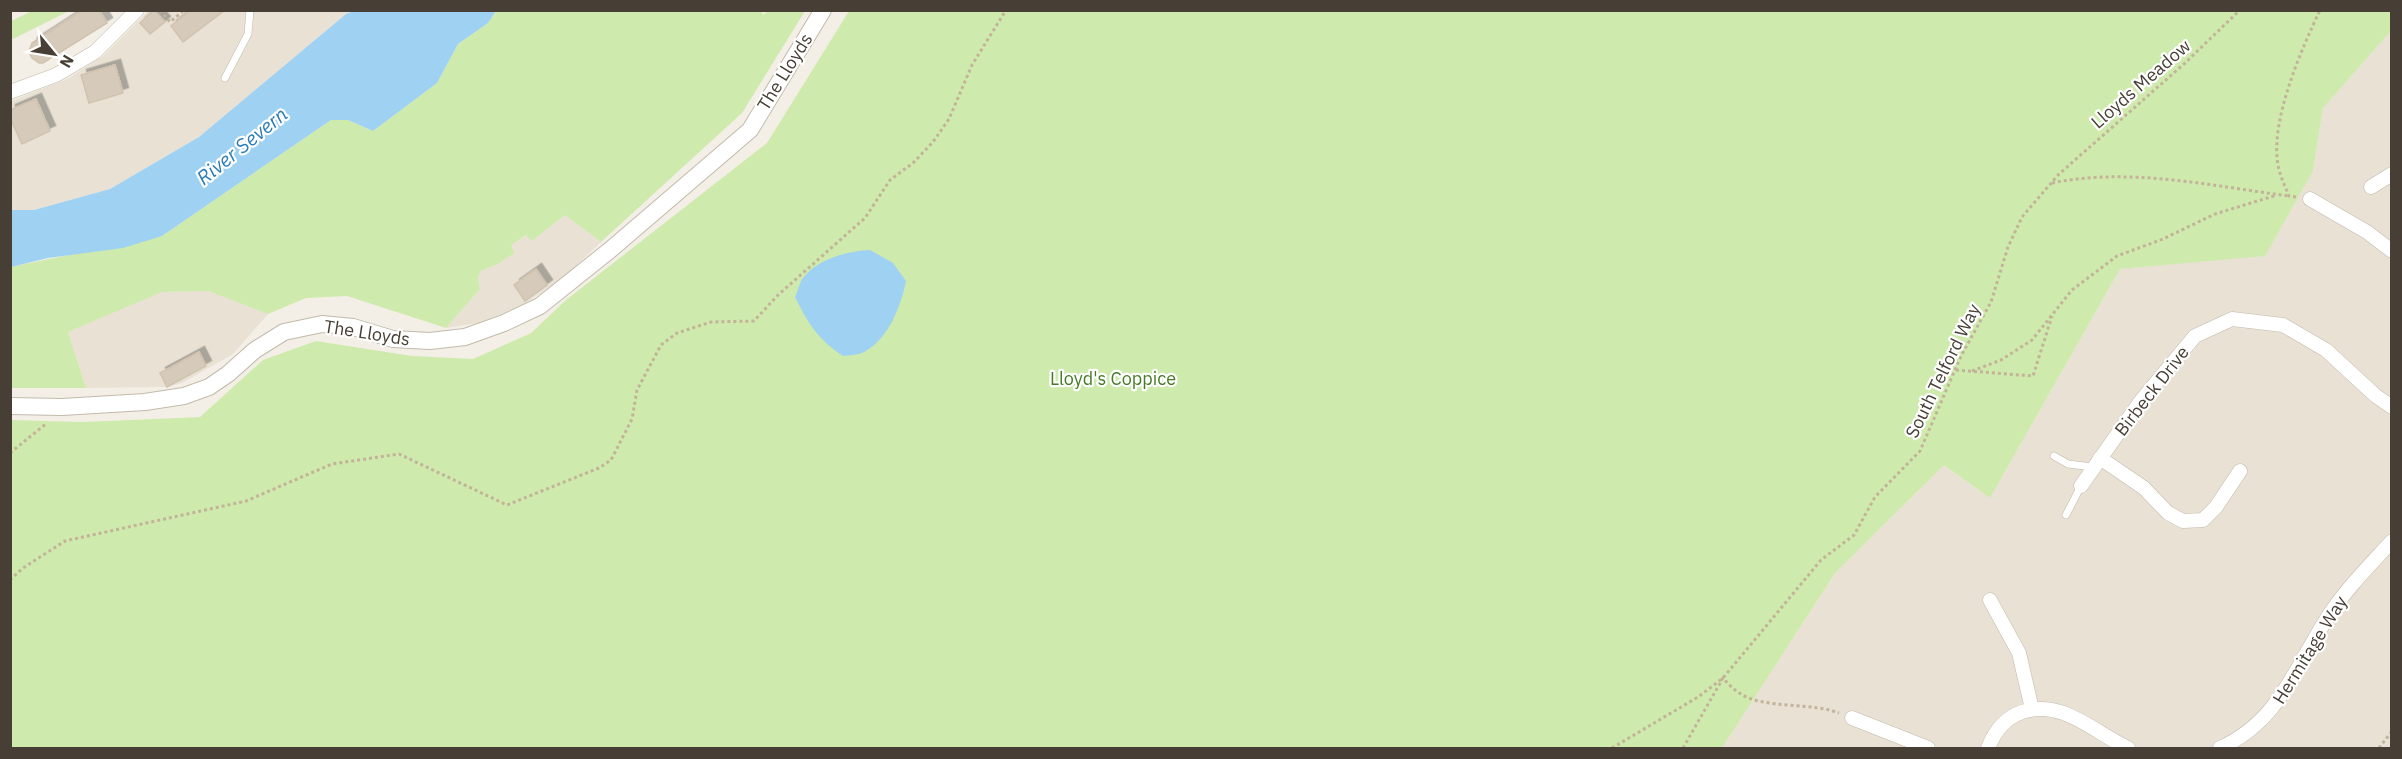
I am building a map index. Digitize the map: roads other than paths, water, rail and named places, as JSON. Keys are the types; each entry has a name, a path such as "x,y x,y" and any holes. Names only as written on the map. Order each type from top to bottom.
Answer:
{"street":[{"path":"10,92 56,75 94,52 137,10"},
{"name":"The Lloyds","path":"10,406 62,407 145,402 184,396 209,387 255,350 284,332 322,324 354,327 393,339 430,341 465,337 504,323 540,306 610,250 750,130 823,10"},
{"path":"2371,186 2391,174"},
{"path":"2310,199 2367,232 2391,252"},
{"name":"Birbeck Drive","path":"2081,486 2140,402 2194,336 2232,319 2283,325 2326,350 2391,407"},
{"path":"2096,462 2144,488 2168,513 2183,521 2204,519 2216,507 2240,471"},
{"name":"Hermitage Way","path":"2220,748 2249,733 2272,710 2335,606 2391,541"},
{"path":"1990,600 2019,653 2032,709"},
{"path":"1988,748 1995,733 2007,720 2017,714 2042,708 2061,711 2128,748"},
{"path":"1852,718 1928,748"}],"lane":[{"path":"225,78 248,34 250,10"},
{"path":"2055,456 2068,464 2096,462"},
{"path":"2066,515 2081,486"}],"water":[{"name":"River Severn","path":"354,11 496,11 488,23 458,44 437,83 373,131 348,120 331,120 162,236 123,248 48,258 11,267 11,210 34,210 110,189 199,137 346,14"},
{"path":"870,250 893,263 906,281 904,291 892,322 879,340 862,353 843,356 814,330 795,297 802,280 816,266 843,254"}],"park label":[{"name":"Lloyd's Coppice","path":"1113,379"}]}
